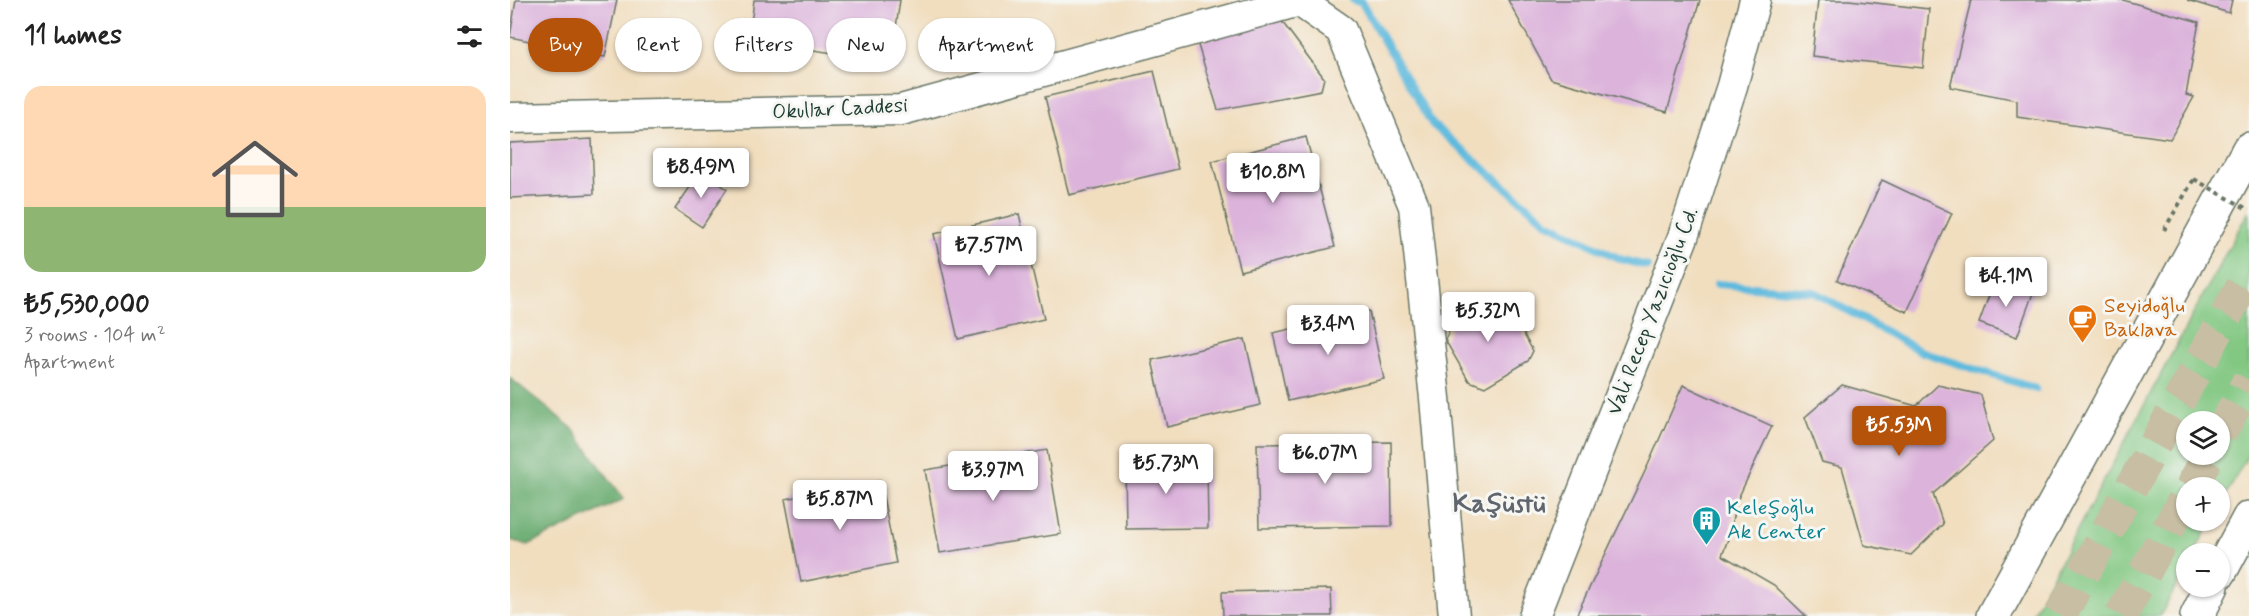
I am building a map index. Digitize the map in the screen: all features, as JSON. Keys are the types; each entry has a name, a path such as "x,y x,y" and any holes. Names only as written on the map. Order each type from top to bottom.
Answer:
{"highway":[{"path":"1993,616 2249,149"},
{"path":"2230,553 2249,518"},
{"path":"2197,616 2206,597"}],"street":[{"name":"Vali Recep Yazıcıoğlu Cd.","path":"1534,616 1683,237 1732,86 1755,0"},
{"name":"Okullar Caddesi","path":"510,118 901,110 1299,1"},
{"path":"1299,1 1341,30 1414,206 1435,398 1454,616"}],"path":[{"path":"2164,230 2194,179 2249,210"}],"green space":[{"path":"2249,210 2249,453 2230,488 2230,477 2176,477 2176,531 2206,531 2200,543 2176,543 2176,587 2160,616 2031,616"},
{"path":"510,378 572,428 624,499 528,545 510,540"}],"building":[{"path":"516,0 617,0 605,57 603,57 603,18 528,18 528,41 510,37"},
{"path":"754,0 900,0 897,18 826,18 826,52 814,50 814,18 752,18"},
{"path":"1508,0 1700,0 1667,112 1551,79"},
{"path":"1818,0 1849,0 1929,9 1923,68 1812,56"},
{"path":"1971,0 2123,0 2199,22 2186,95 2194,97 2170,139 2017,117 2017,100 1950,87"},
{"path":"2187,0 2232,0 2229,13"},
{"path":"1280,19 1324,78 1321,90 1218,110 1197,42"},
{"path":"1154,71 1178,169 1069,195 1045,97"},
{"path":"1306,137 1335,247 1240,271 1212,161"},
{"path":"592,139 594,194 510,198 510,143"},
{"path":"701,171 727,189 702,227 675,209"},
{"path":"1882,180 1952,213 1907,312 1837,280"},
{"path":"1019,214 1044,319 958,339 934,234"},
{"path":"1995,279 2033,293 2017,337 1979,323"},
{"path":"1486,301 1506,302 1533,351 1528,361 1485,387 1469,381 1445,340 1453,322"},
{"path":"1369,311 1384,379 1288,401 1273,333"},
{"path":"1245,339 1260,405 1167,427 1152,360"},
{"path":"1683,385 1772,426 1735,505 1730,534 1722,555 1774,585 1806,616 1576,616 1648,465"},
{"path":"1842,385 1916,406 1938,385 1981,395 1993,441 1933,494 1943,524 1911,555 1864,545 1842,467 1822,462 1805,417"},
{"path":"1391,442 1392,526 1259,528 1257,444"},
{"path":"1047,450 1061,534 940,553 925,470"},
{"path":"1125,462 1207,462 1208,528 1126,529"},
{"path":"880,481 896,563 801,582 785,499"},
{"path":"1331,589 1332,616 1223,616 1222,592"}],"waterway":[{"path":"1353,0 1362,3 1432,124 1546,222 1620,259 1647,266"},
{"path":"1717,284 1814,292 1922,352 2036,389"}],"tunnel":[{"path":"2060,616 2249,274"},
{"path":"2230,415 2249,380"},
{"path":"2197,477 2203,465"},
{"path":"2121,616 2176,514"}],"place":[{"name":"Seyidoğlu Baklava","path":"2083,344"},
{"name":"Keleşoğlu Ak Center","path":"1706,546"}],"district":[{"name":"Kaşüstü","path":"1499,504"}]}
